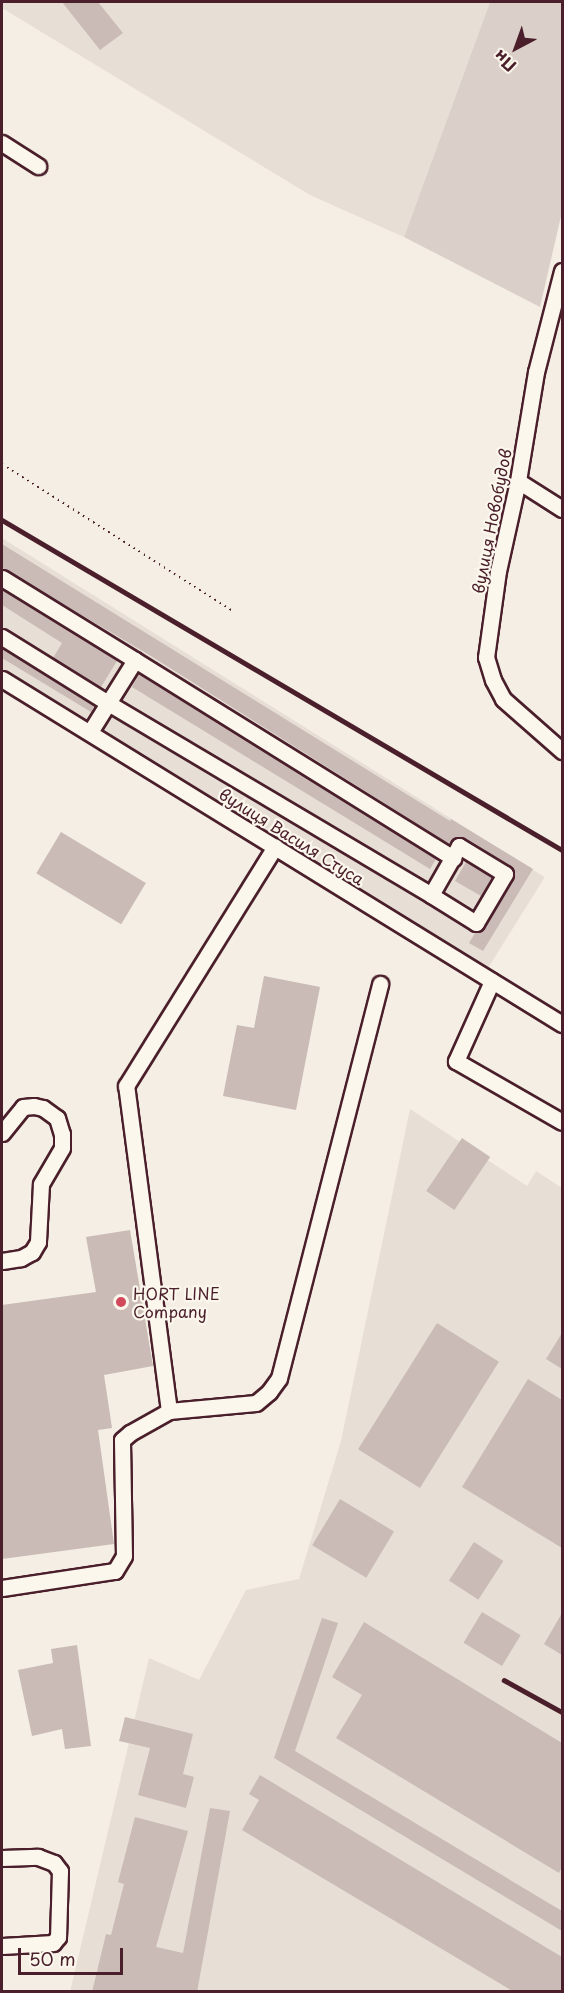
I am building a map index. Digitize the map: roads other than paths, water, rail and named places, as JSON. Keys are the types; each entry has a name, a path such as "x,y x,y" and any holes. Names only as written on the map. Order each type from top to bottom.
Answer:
{"street":[{"path":"2,143 38,166"},
{"name":"вулиця Новобудов","path":"562,271 536,372 518,481 498,571 486,657 493,680 503,699 562,751"},
{"path":"518,481 562,509"},
{"path":"2,578 453,858"},
{"path":"2,638 108,703 431,896 476,922 505,874 459,846 431,896"},
{"path":"90,732 135,660"},
{"name":"вулиця Василя Стуса","path":"2,679 562,1024"},
{"path":"169,1411 126,1086 275,847"},
{"path":"492,981 456,1061 562,1122"},
{"path":"2,1588 110,1574 115,1571 124,1556 122,1440 169,1411 256,1403 269,1392 279,1378 380,984"},
{"path":"2,1133 23,1107 43,1108 57,1118 62,1134 62,1148 41,1184 39,1242 32,1252 21,1258 2,1261"},
{"path":"2,1858 38,1857 54,1863 60,1871 58,1937 53,1943 2,1946"}],"railway":[{"path":"2,520 562,850"},
{"path":"504,1680 562,1712"}],"place":[{"name":"HORT LINE Company","path":"121,1302"}]}
